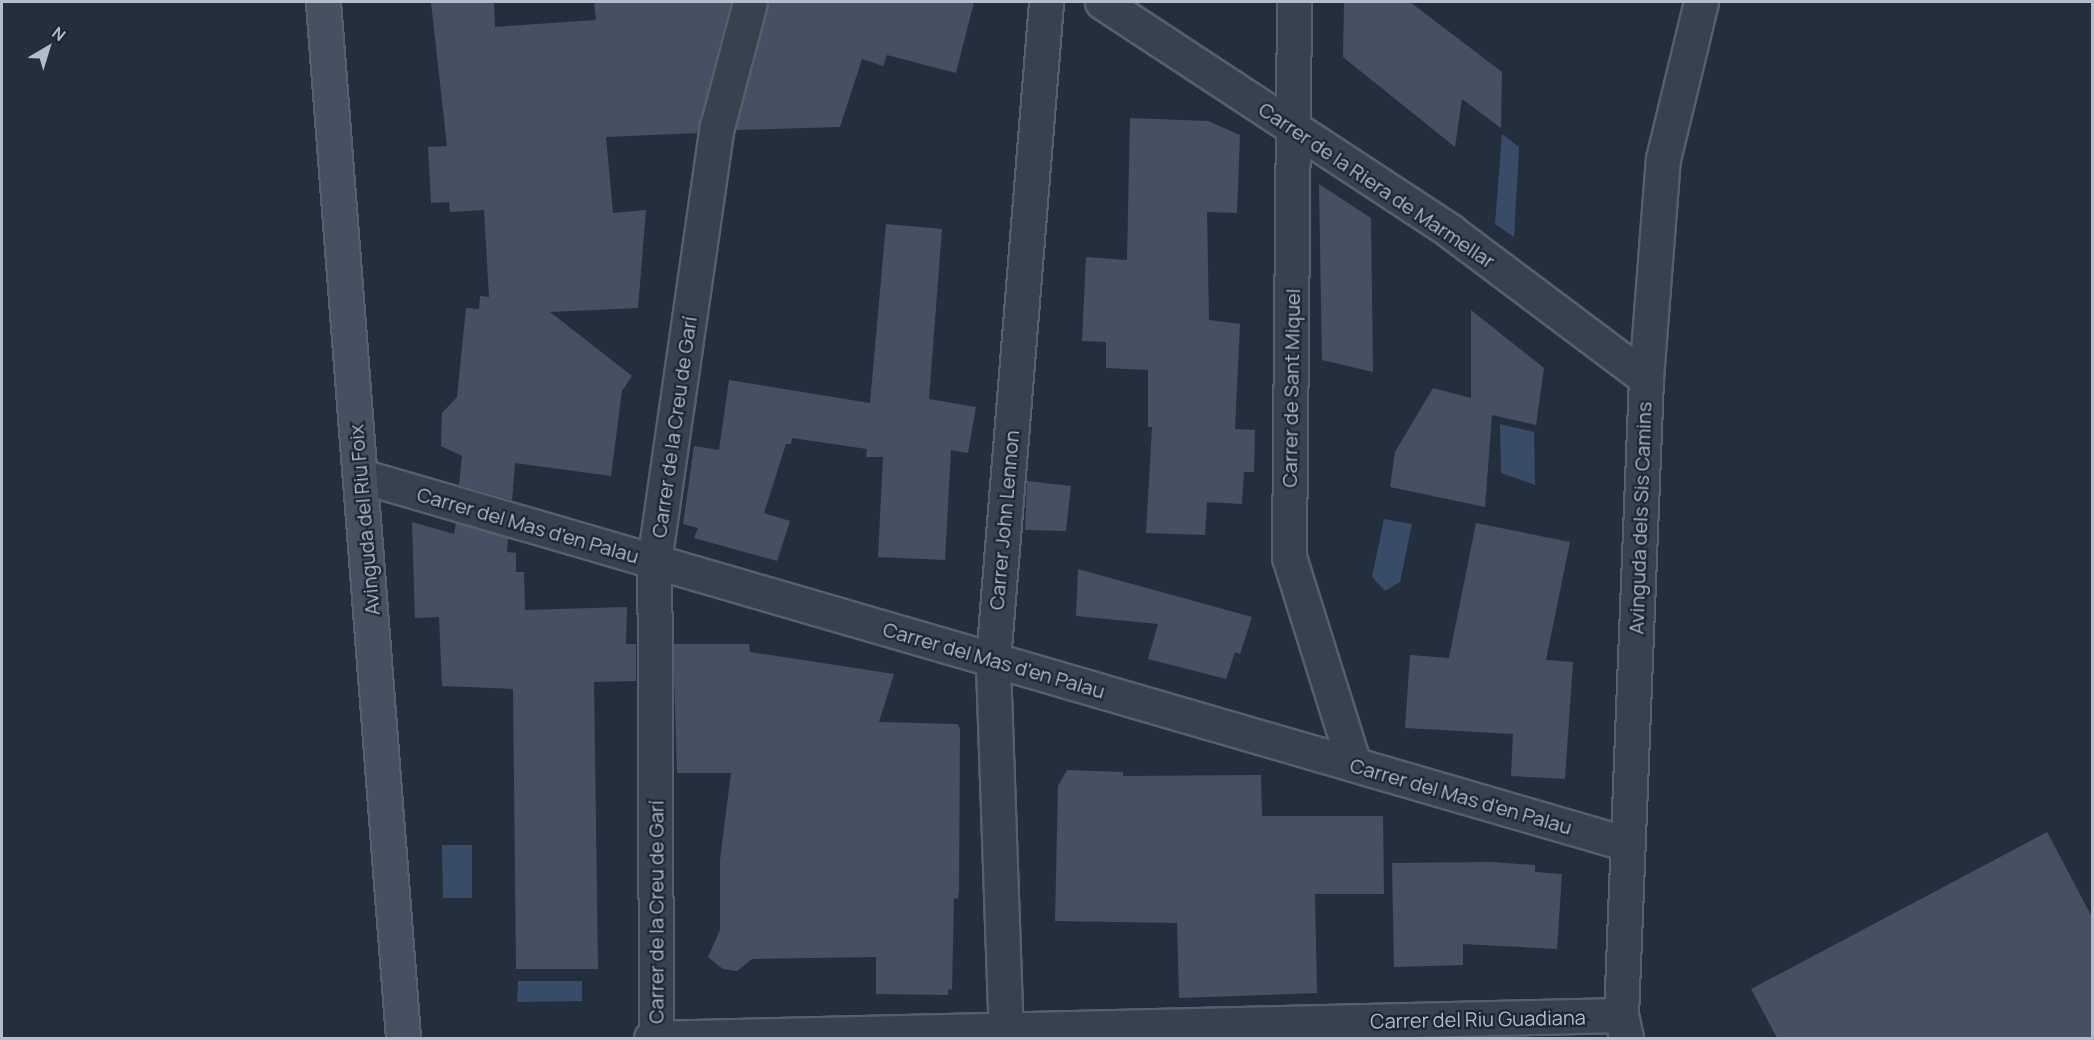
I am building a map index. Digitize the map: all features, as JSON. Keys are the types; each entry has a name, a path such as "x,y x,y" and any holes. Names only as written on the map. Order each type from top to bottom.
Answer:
{"street":[{"name":"Avinguda del Riu Foix","path":"323,2 403,1038"},
{"name":"Carrer de la Creu de Garí","path":"656,1038 654,562 717,127 750,2"},
{"name":"Carrer John Lennon","path":"1006,1034 993,660 1046,2"},
{"name":"Carrer de la Riera de Marmellar","path":"1101,2 1450,231 1646,378"},
{"name":"Carrer de Sant Miquel","path":"1294,2 1296,128 1289,557 1354,764"},
{"name":"Avinguda dels Sis Camins","path":"1623,1027 1646,378 1663,159 1701,2"},
{"name":"Carrer del Mas d'en Palau","path":"361,476 1628,844"},
{"name":"Carrer del Riu Guadiana","path":"651,1038 1623,1027"}],"water":[{"path":"1502,134 1519,147 1514,237 1495,224"},
{"path":"1500,424 1534,432 1535,485 1501,473"},
{"path":"1384,519 1412,524 1400,582 1385,591 1372,577"},
{"path":"442,845 472,845 472,898 443,898"},
{"path":"518,981 582,981 582,1001 517,1002"}],"building":[{"path":"431,2 494,2 495,27 596,20 594,2 731,2 697,133 606,137 613,213 646,210 638,308 550,312 632,376 622,391 611,476 515,463 512,500 459,485 462,456 441,446 442,413 457,397 466,308 479,309 480,296 489,297 484,210 450,212 449,202 431,203 428,147 447,146"},
{"path":"768,2 974,2 956,73 887,55 883,66 862,59 840,127 736,130"},
{"path":"1344,2 1410,2 1502,72 1501,128 1462,99 1455,147 1343,57"},
{"path":"1130,118 1208,121 1240,135 1237,213 1207,212 1209,320 1240,324 1235,429 1255,430 1254,472 1244,472 1242,504 1207,502 1205,535 1146,533 1152,427 1148,427 1148,370 1106,368 1106,342 1082,341 1086,257 1127,260"},
{"path":"1319,184 1371,218 1373,372 1322,360"},
{"path":"886,224 942,229 929,399 976,407 968,453 951,450 945,560 878,557 883,457 866,457 867,449 792,438 791,444 786,444 764,513 790,521 777,561 694,538 698,528 683,524 694,446 719,450 729,380 870,403"},
{"path":"1471,310 1544,368 1536,425 1492,415 1485,507 1390,487 1395,452 1433,388 1471,398"},
{"path":"1027,481 1071,486 1066,531 1025,530"},
{"path":"412,522 454,534 456,523 508,538 507,552 516,553 516,572 524,572 525,610 627,607 626,644 636,644 636,681 594,682 598,969 516,969 513,689 442,686 439,617 415,618"},
{"path":"1476,523 1570,542 1546,660 1573,662 1565,779 1511,776 1513,734 1405,728 1410,655 1449,658"},
{"path":"1078,569 1252,617 1240,654 1235,652 1226,679 1148,659 1158,624 1076,616"},
{"path":"673,644 749,644 750,652 894,674 879,722 957,724 960,728 959,889 958,899 954,898 952,990 948,989 948,995 876,994 876,957 752,959 737,971 723,969 708,957 720,930 720,860 731,773 677,773"},
{"path":"1067,770 1123,772 1123,776 1261,775 1262,816 1383,816 1384,894 1315,894 1317,993 1179,998 1177,923 1055,921 1058,786"},
{"path":"2047,832 2092,917 2092,1038 1777,1038 1751,989"},
{"path":"1491,862 1535,865 1535,872 1562,874 1557,949 1463,944 1463,965 1394,967 1392,863"}]}
